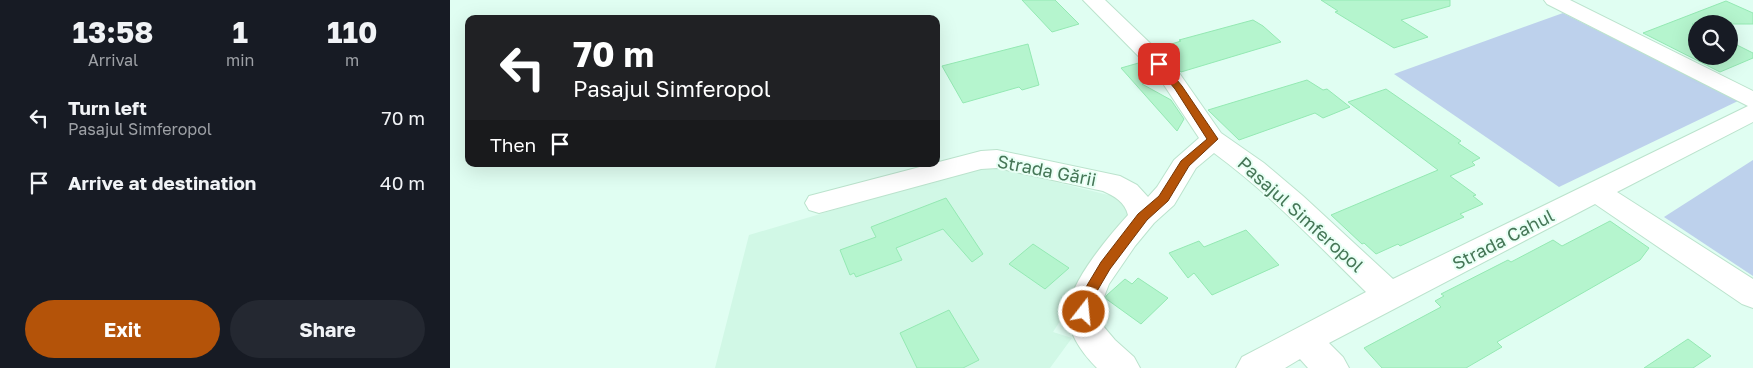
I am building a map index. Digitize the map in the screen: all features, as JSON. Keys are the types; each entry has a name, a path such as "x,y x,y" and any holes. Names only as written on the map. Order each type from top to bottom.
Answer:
{"street":[{"name":"Pasajul Simferopol","path":"1094,0 1167,72 1212,139 1254,169 1293,202 1390,295"},
{"path":"1554,0 1753,100"},
{"name":"Strada Cahul","path":"1254,368 1390,295 1753,112"},
{"path":"1122,368 1097,346 1089,333 1084,312 1087,297 1094,283 1143,217 1164,198 1185,164 1212,139"},
{"name":"Strada Gării","path":"819,203 980,160 997,158 1110,183 1121,188 1136,200 1140,205 1143,217"},
{"path":"1597,192 1753,295"},
{"path":"1303,340 1331,368"}],"shaded area":[{"path":"1563,13 1738,101 1559,187 1394,74"},
{"path":"1753,160 1753,276 1664,217"},
{"path":"985,165 1125,199 1130,212 1053,332 1072,338 1050,368 715,368 749,235"}],"building":[{"path":"1022,0 1055,0 1079,24 1052,32"},
{"path":"1321,0 1450,0 1450,6 1401,20 1428,37 1394,48 1335,12 1338,11"},
{"path":"1726,1 1753,13 1753,24 1738,24 1738,15 1690,15"},
{"path":"1688,16 1688,56 1643,33"},
{"path":"1253,20 1281,42 1181,72 1166,55 1170,54 1162,47 1181,41 1179,40"},
{"path":"1028,44 1039,85 1022,90 1019,87 963,103 942,66"},
{"path":"1738,46 1753,53 1753,58 1738,64"},
{"path":"1142,62 1158,79 1142,84 1171,100 1184,119 1177,131 1121,68"},
{"path":"1706,65 1736,65 1720,72"},
{"path":"1307,80 1323,90 1327,89 1350,107 1323,118 1315,113 1239,140 1208,110"},
{"path":"1386,89 1461,141 1458,143 1480,158 1472,162 1475,165 1450,176 1476,195 1473,196 1483,204 1460,214 1464,217 1400,246 1398,244 1376,254 1364,243 1362,244 1331,215 1438,170 1348,102"},
{"path":"946,198 983,254 972,262 943,229 896,248 902,260 856,277 854,273 850,275 840,250 876,237 871,227"},
{"path":"1610,221 1649,248 1640,260 1497,342 1502,347 1466,368 1382,368 1364,348 1441,307 1435,301 1444,296 1441,294 1508,260 1511,262 1553,240 1562,246"},
{"path":"1246,230 1279,265 1212,295 1194,273 1188,278 1169,253 1199,241 1204,247"},
{"path":"1033,244 1069,268 1045,289 1009,264"},
{"path":"1138,278 1168,298 1141,324 1105,298 1125,279 1132,284"},
{"path":"949,310 979,360 963,368 917,368 900,333"},
{"path":"1688,339 1711,356 1693,368 1644,368"}],"route":[{"path":"1084,312 1087,297 1106,266 1143,217 1164,198 1185,164 1209,144 1212,139 1179,88 1159,64"}]}
